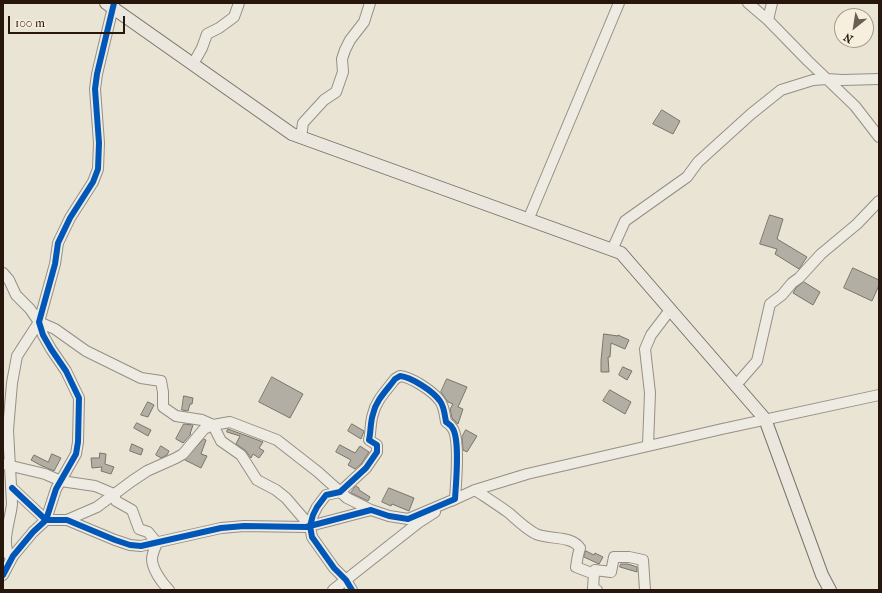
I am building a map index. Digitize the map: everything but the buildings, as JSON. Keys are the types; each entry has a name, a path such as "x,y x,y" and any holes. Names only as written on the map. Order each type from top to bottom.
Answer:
{"main road":[{"path":"111,5 292,134 621,253 765,419 822,575 830,590"}],"street":[{"path":"193,64 202,48 207,34 219,28 234,17 239,3"},
{"path":"301,137 304,123 324,100 336,92 343,72 342,59 345,50 350,40 364,22 370,3"},
{"path":"528,220 619,3"},
{"path":"748,3 768,20 855,106 879,137"},
{"path":"768,20 772,3"},
{"path":"6,567 4,533 11,514 12,488 7,465 8,430 17,356 39,322 55,264 58,243 70,218 93,182 98,169 99,143 95,90 111,5"},
{"path":"612,250 625,222 687,177 698,162 750,114 781,90 813,80 879,79"},
{"path":"736,385 757,361 770,304 782,295 821,254 856,224 879,201"},
{"path":"3,273 9,280 16,294 30,309 39,322 43,335 66,371 79,398 78,442 76,454 56,489 46,520 33,532 6,567"},
{"path":"648,446 650,393 645,349 651,335 670,310"},
{"path":"39,322 55,329 86,351 141,378 161,381 163,407 176,416 202,420 213,425 221,441 242,455 257,480 276,490 286,498 310,526"},
{"path":"3,378 14,374"},
{"path":"352,590 346,580 327,559 312,537 310,526 316,507 326,495 340,492 366,468 377,452 377,445 369,440 372,415 379,399 395,379 400,376 405,377 425,388 441,401 446,422 451,425 454,430 457,458 455,499"},
{"path":"67,520 97,507 147,471 183,454 204,429 213,425 230,422 277,440 318,472 347,498 371,510 389,516 408,519 475,490 527,474 765,419 879,395"},
{"path":"7,465 45,474 61,481 94,486 114,494"},
{"path":"12,488 46,520 67,520 130,545 141,546 244,526 310,526 371,510"},
{"path":"475,490 495,503 531,531 548,537 562,538 579,546 580,548 576,567 594,574"},
{"path":"114,494 116,501 132,510 139,529 148,532 157,543"},
{"path":"333,590 418,523 455,499"},
{"path":"157,543 152,558 153,564 168,590"},
{"path":"597,590 593,588 595,570 611,572 614,557 629,557 643,560 646,590"}],"cycle path":[{"path":"12,488 46,520 56,489 76,454 78,442 79,398 66,371 43,335 39,322 55,264 58,243 70,218 93,182 98,169 99,143 95,89 97,74 114,3"},
{"path":"3,575 13,556 33,532 46,520 67,520 115,540 130,545 141,546 221,528 244,526 306,527 371,510 389,516 408,519 455,499 457,452 453,429 446,422 444,411 437,397 422,385 405,377 400,376 395,379 374,409 369,440 377,445 377,452 366,468 340,492 326,495 317,507 313,515 310,526 312,537 334,568 346,580 352,590"}]}
